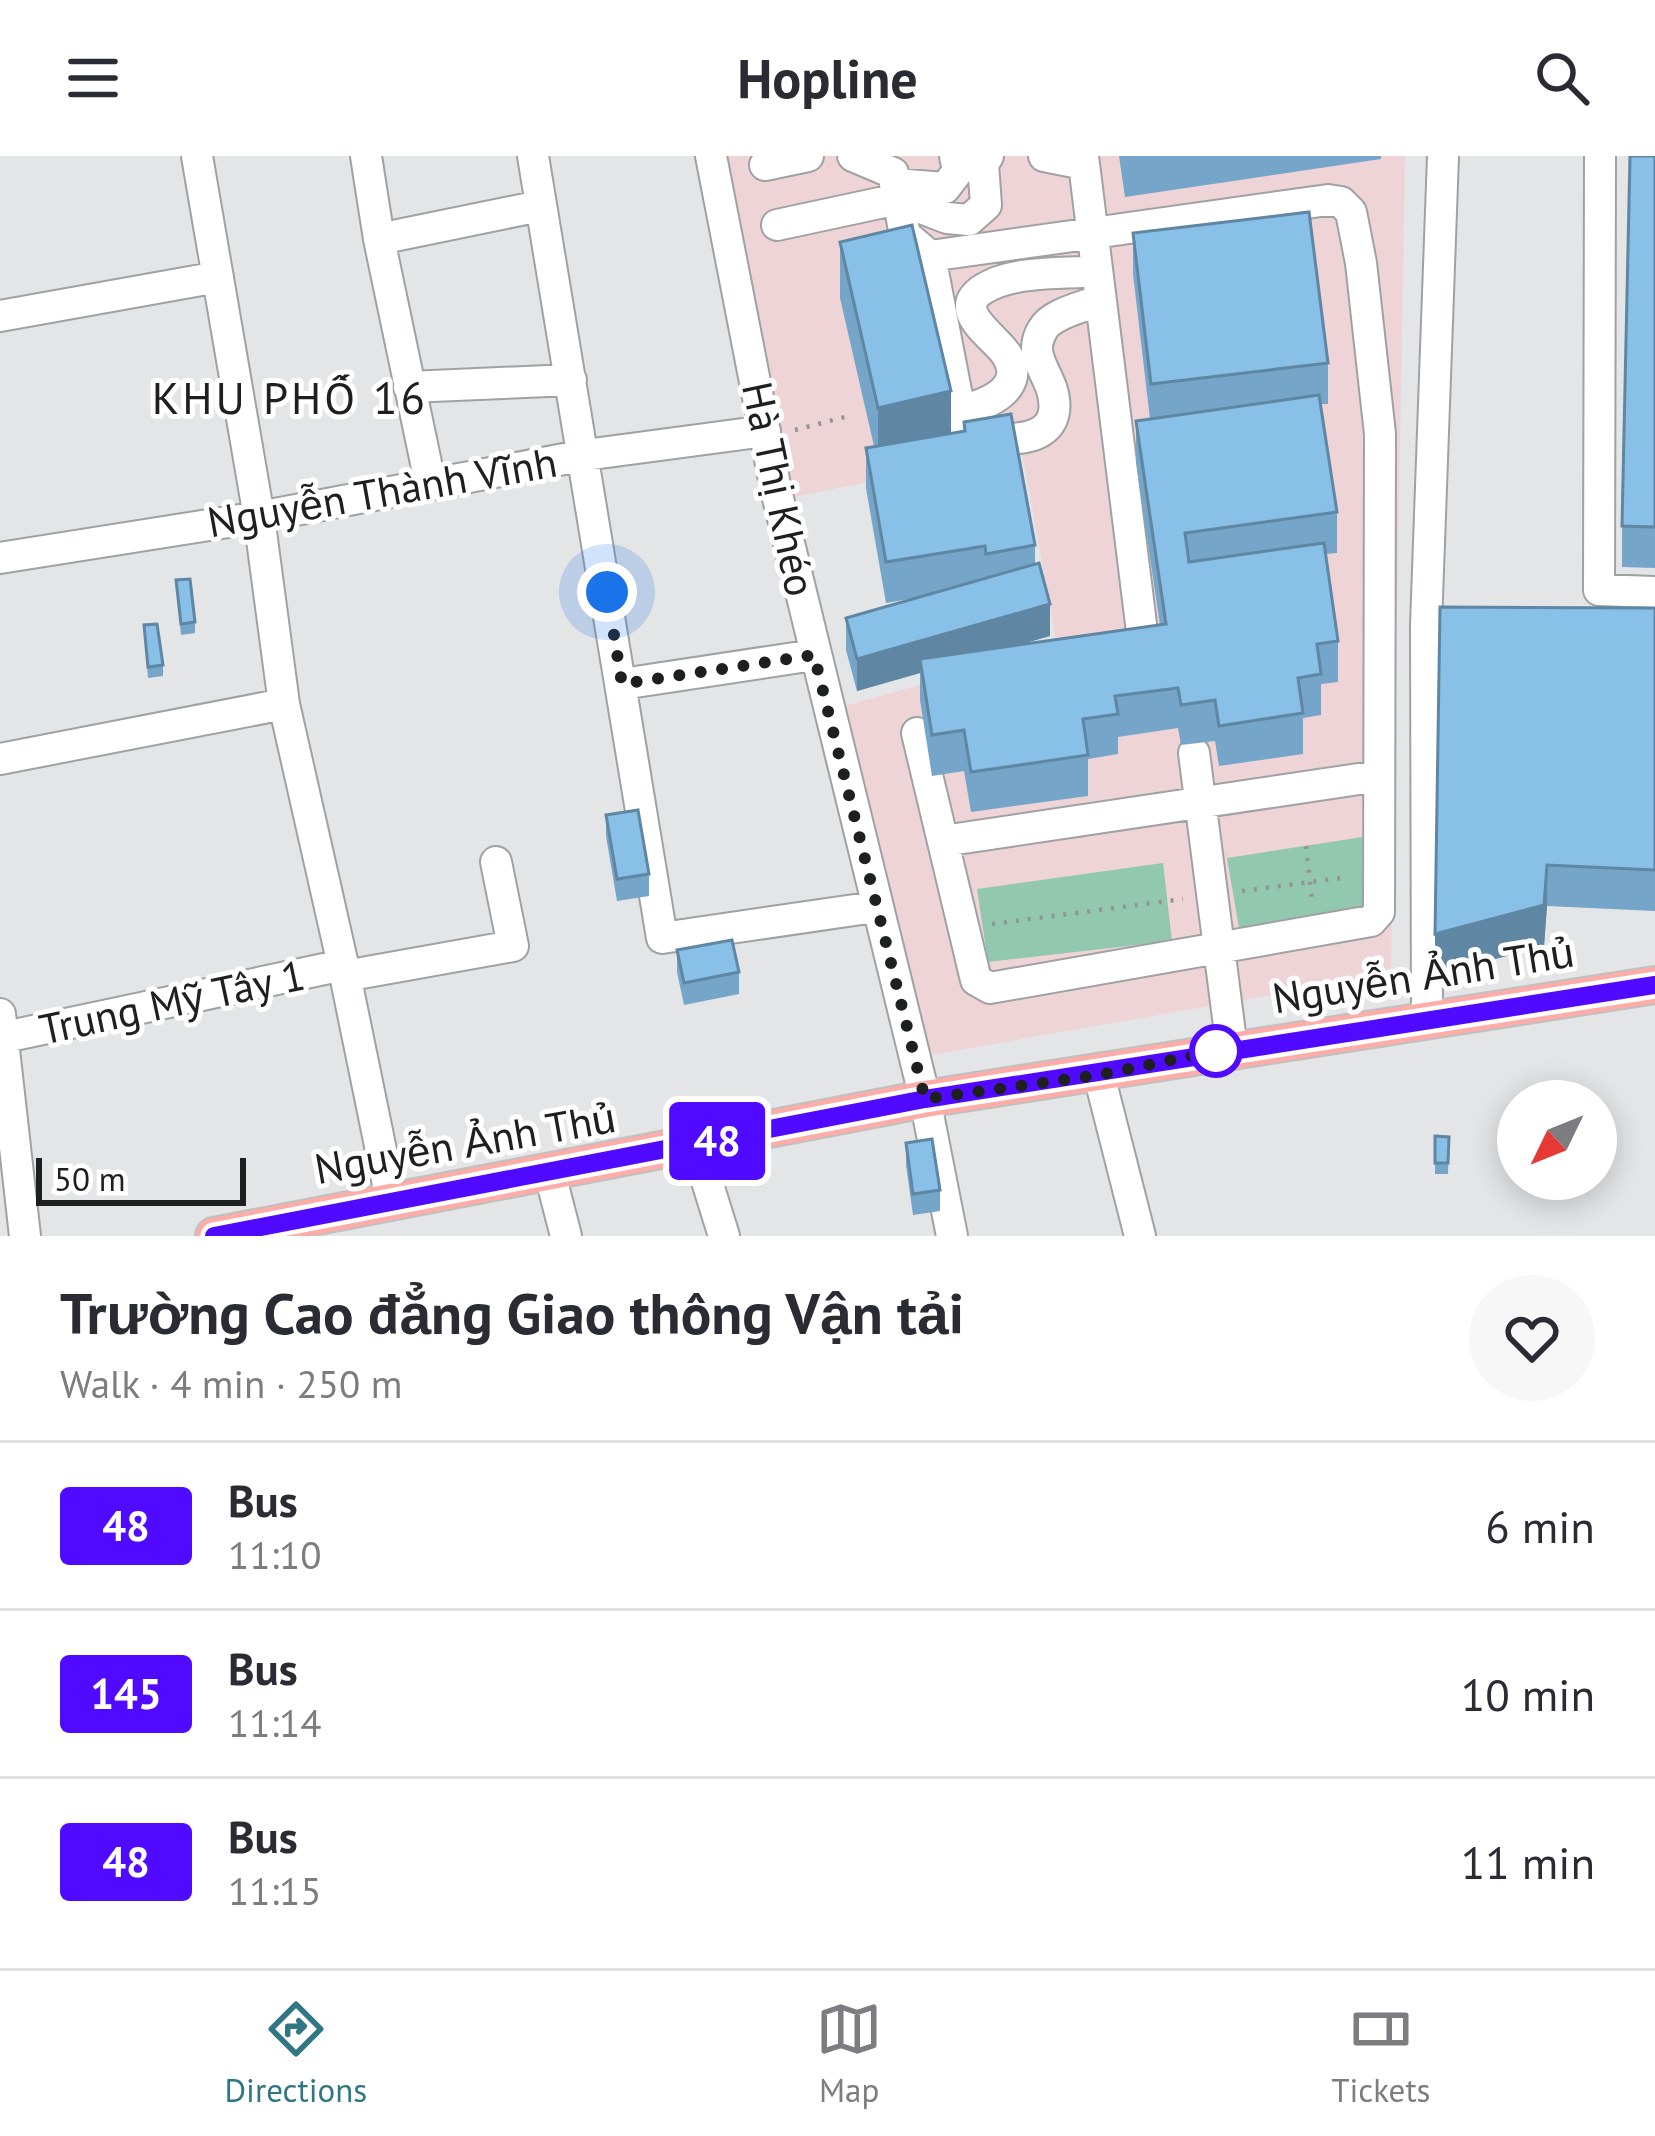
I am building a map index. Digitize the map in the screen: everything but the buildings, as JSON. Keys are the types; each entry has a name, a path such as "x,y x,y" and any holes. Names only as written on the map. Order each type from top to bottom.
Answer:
{"main road":[{"name":"Nguyễn Ảnh Thủ","path":"214,1236 348,1223 392,1204 925,1099 1655,985"}],"street":[{"path":"197,156 259,517 284,704 392,1204"},
{"path":"366,156 430,482"},
{"path":"533,156 662,938 875,907"},
{"name":"Hà Thị Khéo","path":"711,156 814,655 925,1099 952,1236"},
{"path":"765,165 808,156"},
{"path":"853,156 893,173 905,235 930,256 964,431"},
{"path":"777,225 897,192 945,188 958,171 955,156"},
{"path":"897,192 946,218 969,220 986,206 983,164 988,156"},
{"path":"1044,156 1083,160 1144,648"},
{"path":"1427,1021 1426,625 1443,156"},
{"path":"1600,156 1599,590 1655,592"},
{"path":"917,733 976,980 990,988 1376,917 1380,434 1351,212 1341,202 1328,200 930,256"},
{"path":"379,239 540,206"},
{"path":"0,316 218,277"},
{"path":"964,431 1008,386 1011,371 1010,359 973,318 972,308 985,288 1012,279 1099,285"},
{"path":"964,431 1012,440 1028,439 1042,431 1054,404 1037,362 1041,331 1099,285"},
{"path":"409,387 571,380"},
{"name":"Nguyễn Thành Vĩnh","path":"0,558 259,517 585,455 766,434"},
{"path":"622,684 814,655"},
{"path":"0,758 284,704"},
{"path":"1194,753 1232,1049"},
{"path":"943,841 1379,776"},
{"name":"Trung Mỹ Tây 1","path":"1,1030 344,970 513,946 496,862"},
{"path":"1,1030 26,1236"},
{"path":"1099,1075 1140,1236"},
{"path":"696,1146 724,1236"},
{"path":"550,1174 566,1236"}],"path":[{"path":"766,434 845,417"},
{"path":"1306,846 1316,930"},
{"path":"964,928 1378,873"}],"shaded area":[{"path":"717,156 1405,156 1391,974 931,1055 895,960 834,709 1057,647 1022,451 789,498"}],"green space":[{"path":"1376,835 1371,910 1239,928 1227,858"},
{"path":"1163,863 1172,941 988,962 977,889"}],"bus line":[{"name":"48","path":"214,1236 925,1099 1655,985"}],"district":[{"name":"KHU PHỐ 16","path":"290,398"}],"route":[{"path":"607,592 622,684 814,655 925,1099 1099,1075 1216,1051"}]}
